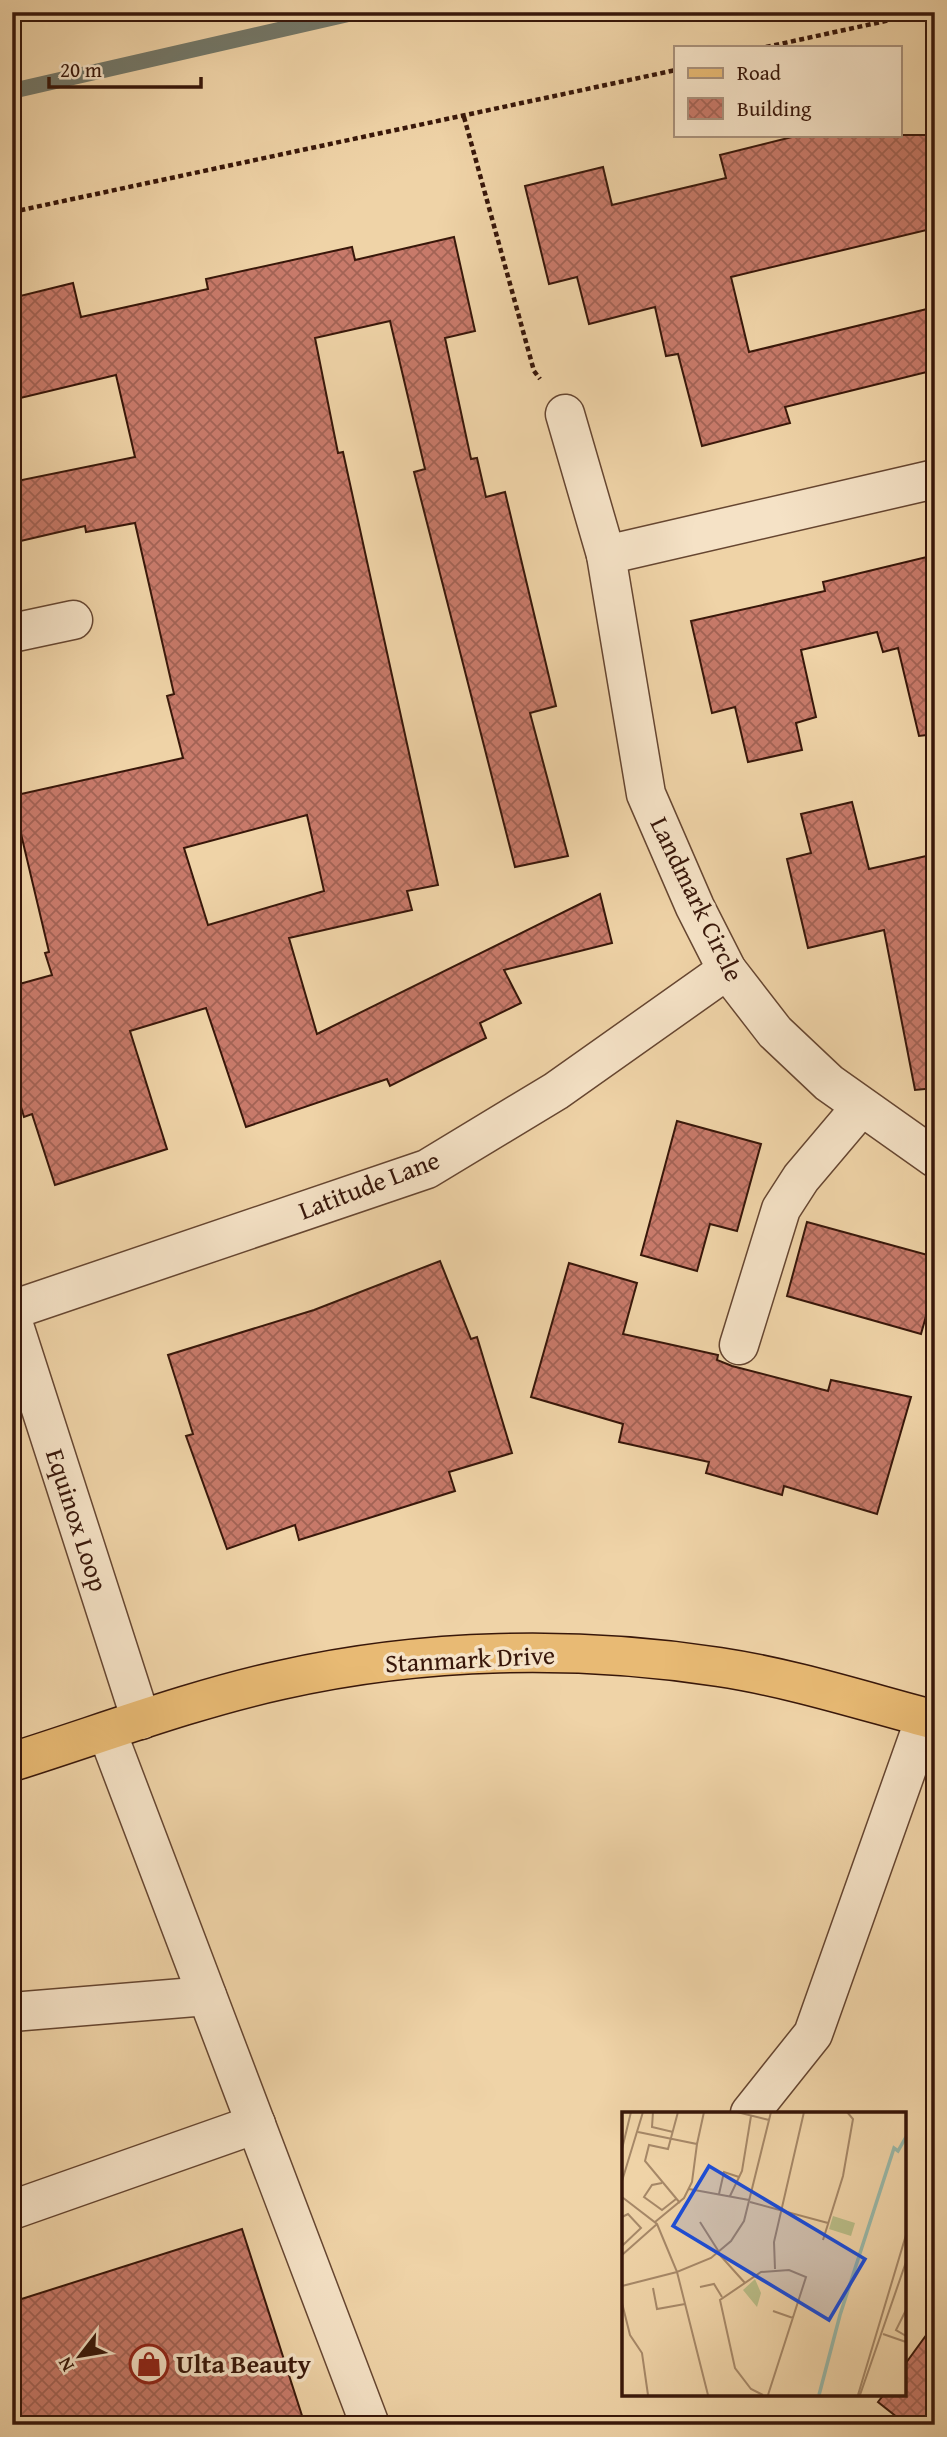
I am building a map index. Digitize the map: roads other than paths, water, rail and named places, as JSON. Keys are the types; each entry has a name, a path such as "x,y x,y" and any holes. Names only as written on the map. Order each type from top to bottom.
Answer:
{"main road":[{"name":"Stanmark Drive","path":"12,1762 281,1680 392,1661 511,1653 607,1654 719,1667 824,1689 930,1719"}],"street":[{"name":"Landmark Circle","path":"565,414 606,555 646,794 695,907 727,970 775,1032 829,1083 935,1158"},
{"path":"606,555 935,479"},
{"path":"12,633 73,620"},
{"name":"Latitude Lane","path":"12,1310 427,1168 556,1091 727,970"},
{"path":"739,1345 781,1209 801,1178 861,1107"},
{"name":"Equinox Loop","path":"12,1319 124,1726 207,1996 370,2425"},
{"path":"751,2112 813,2034 930,1719"},
{"path":"12,2012 207,1996"},
{"path":"12,2210 256,2124"}],"waterway":[{"path":"12,91 357,12"}],"place":[{"name":"Ulta Beauty","path":"149,2364"}]}
